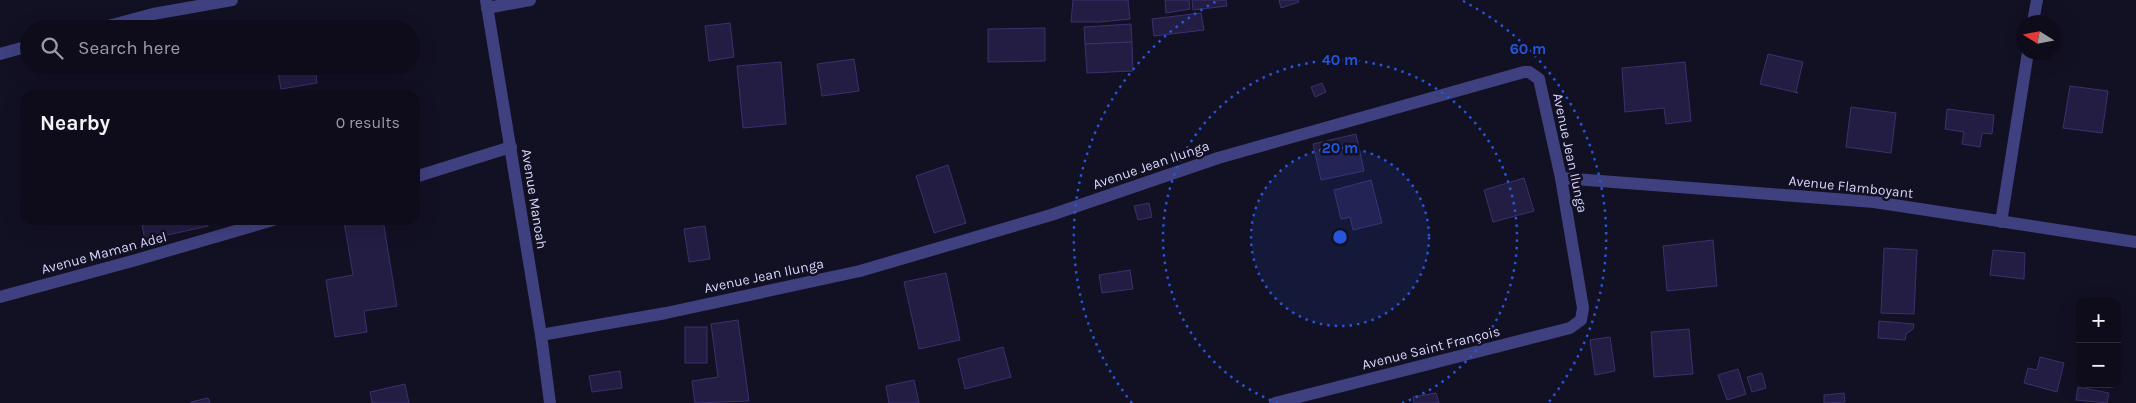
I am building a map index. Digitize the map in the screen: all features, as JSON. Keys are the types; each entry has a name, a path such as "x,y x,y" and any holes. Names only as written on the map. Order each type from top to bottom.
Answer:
{"street":[{"path":"131,20 153,14 232,0"},
{"path":"487,4 530,0"},
{"path":"2034,15 2037,0"},
{"name":"Avenue Manoah","path":"487,4 541,335 550,403"},
{"path":"0,54 20,48"},
{"path":"2001,222 2027,60"},
{"name":"Avenue Jean Ilunga","path":"541,335 666,312 860,271 1052,216 1218,158 1524,72 1529,72 1539,79 1561,178 1583,308"},
{"path":"420,175 511,147"},
{"name":"Avenue Flamboyant","path":"1561,178 1874,202 2136,242"},
{"name":"Avenue Maman Adel","path":"0,297 255,225"},
{"name":"Avenue Saint François","path":"1275,403 1570,328 1580,320 1583,308"}],"building":[{"path":"1073,0 1128,0 1130,19 1071,22"},
{"path":"1165,0 1189,0 1190,9 1166,13"},
{"path":"1192,0 1226,0 1227,6 1193,10"},
{"path":"1279,0 1298,0 1299,2 1281,8"},
{"path":"1201,13 1204,30 1154,36 1152,19"},
{"path":"730,23 734,57 709,61 705,26"},
{"path":"1131,24 1132,42 1085,44 1084,27"},
{"path":"1045,28 1045,61 988,62 988,29"},
{"path":"1132,42 1133,71 1087,73 1085,44"},
{"path":"1768,54 1803,62 1796,91 1798,93 1760,84"},
{"path":"854,59 859,91 822,96 817,64"},
{"path":"781,62 786,124 743,128 737,66"},
{"path":"1685,62 1691,121 1666,124 1664,108 1625,112 1622,68"},
{"path":"279,75 316,75 317,83 281,89"},
{"path":"1322,83 1326,92 1315,97 1311,87"},
{"path":"2070,86 2108,91 2102,133 2063,128"},
{"path":"1851,107 1896,113 1891,153 1846,147"},
{"path":"1947,109 1994,115 1992,134 1982,133 1980,147 1962,144 1964,132 1945,129"},
{"path":"1356,134 1364,171 1321,180 1313,144"},
{"path":"948,165 966,223 934,233 916,176"},
{"path":"1524,178 1534,211 1493,222 1484,190"},
{"path":"1371,180 1382,223 1353,230 1350,217 1341,219 1334,190"},
{"path":"1149,203 1152,217 1138,220 1134,206"},
{"path":"142,225 208,225 208,226 145,240"},
{"path":"345,225 384,225 397,306 364,311 367,332 335,337 326,280 353,275"},
{"path":"705,226 710,259 689,262 684,229"},
{"path":"1713,240 1717,286 1667,291 1663,246"},
{"path":"1884,248 1917,250 1914,314 1881,313"},
{"path":"1993,250 2025,253 2024,279 1990,275"},
{"path":"1130,270 1133,289 1102,293 1099,275"},
{"path":"946,273 960,340 919,349 904,282"},
{"path":"738,320 749,401 695,403 692,381 718,377 711,324"},
{"path":"1879,321 1914,324 1913,329 1906,334 1905,340 1878,338"},
{"path":"685,327 707,327 707,363 685,363"},
{"path":"1689,329 1693,374 1654,377 1651,332"},
{"path":"1610,337 1615,371 1595,375 1590,340"},
{"path":"1003,347 1011,377 965,389 958,359"},
{"path":"2040,357 2064,363 2057,392 2024,383 2028,368 2037,370"},
{"path":"1738,369 1746,394 1727,400 1718,375"},
{"path":"620,371 622,388 592,392 589,376"},
{"path":"1762,373 1766,388 1752,392 1747,377"},
{"path":"914,380 919,403 889,403 886,386"},
{"path":"405,384 409,403 372,403 370,392"},
{"path":"2078,388 2109,393 2107,403 2076,400"},
{"path":"1436,393 1439,403 1414,403 1413,397"},
{"path":"1844,393 1845,402 1824,403 1824,395"},
{"path":"208,398 210,403 191,403 191,402"}]}
